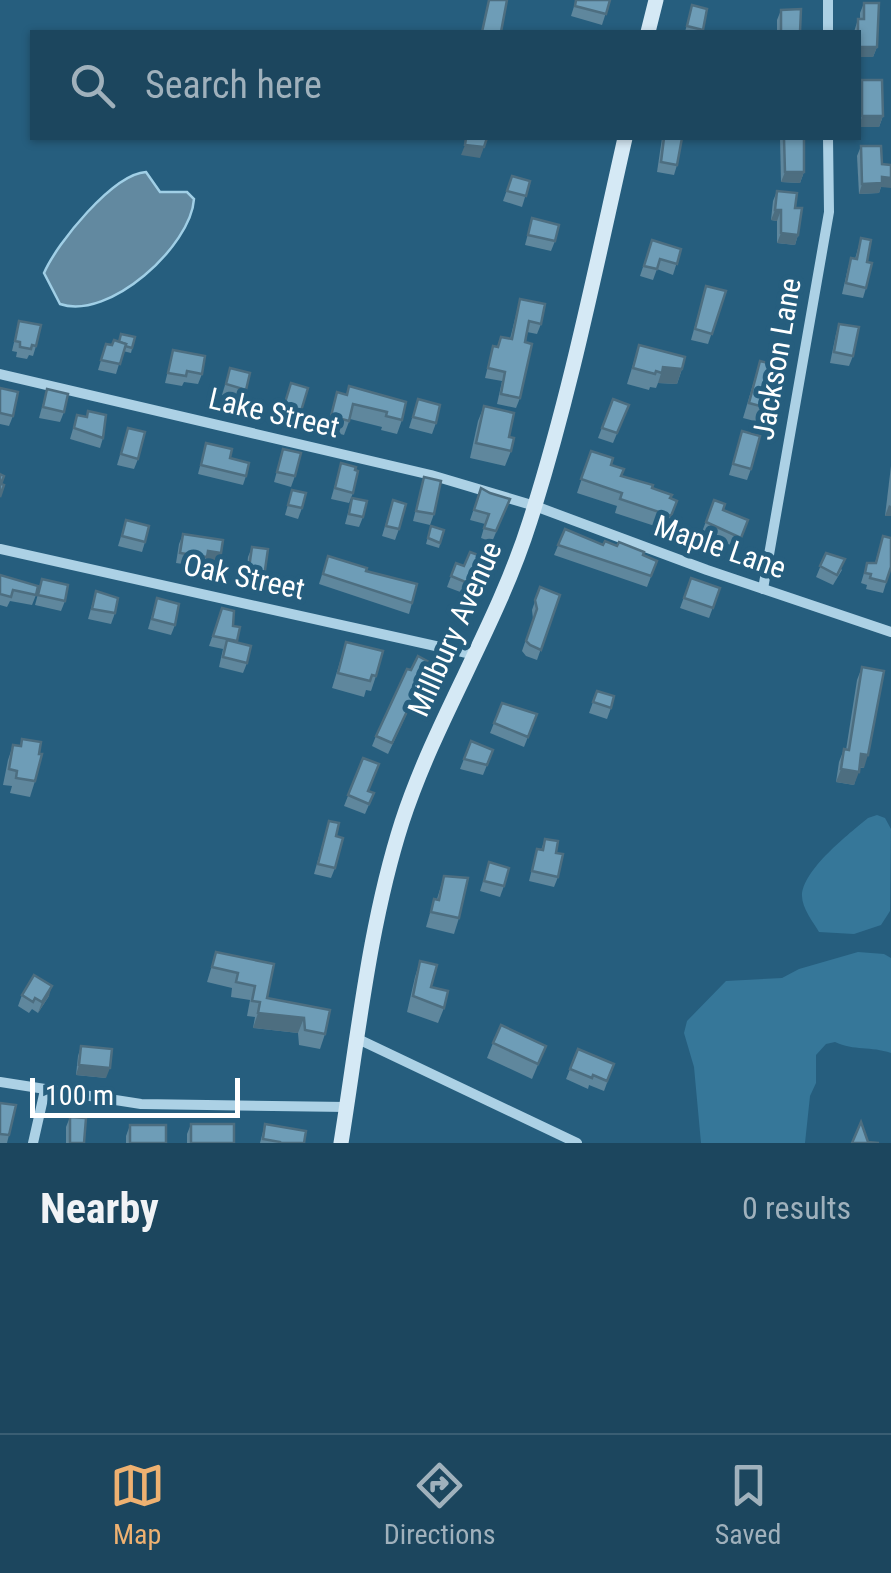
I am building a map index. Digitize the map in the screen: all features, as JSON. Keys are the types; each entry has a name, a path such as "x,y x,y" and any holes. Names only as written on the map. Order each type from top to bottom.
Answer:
{"main road":[{"path":"648,30 656,0"},
{"name":"Millbury Avenue","path":"341,1143 387,875 403,820 515,566 535,506 572,372 625,140"}],"street":[{"path":"828,0 828,30"},
{"name":"Jackson Lane","path":"762,589 828,212 828,140"},
{"name":"Lake Street","path":"0,374 431,474 535,506"},
{"name":"Maple Lane","path":"535,506 891,632"},
{"name":"Oak Street","path":"0,550 476,655"},
{"path":"358,1040 578,1143"},
{"path":"0,1082 141,1104 347,1107"},
{"path":"33,1143 45,1090"}],"shaded area":[{"path":"146,172 160,192 187,192 194,199 179,238 144,276 123,291 80,306 60,304 44,273 51,260 73,228 103,197 118,184"},
{"path":"868,818 885,818 891,829 890,911 881,925 854,934 819,932 804,905 804,886 828,853"},
{"path":"858,952 891,958 891,1053 835,1042 826,1044 816,1055 816,1083 810,1096 805,1143 701,1143 694,1067 684,1033 687,1021 726,981 782,978 799,969"}],"building":[{"path":"489,0 507,0 501,30 482,30"},
{"path":"576,0 610,0 606,14 575,6"},
{"path":"864,3 879,3 877,47 861,47 858,19 864,19"},
{"path":"692,5 707,9 703,30 687,26"},
{"path":"801,9 800,30 781,30 781,10"},
{"path":"862,80 882,80 883,116 862,116"},
{"path":"466,140 486,140 484,147 465,145"},
{"path":"664,140 682,140 677,165 661,162"},
{"path":"784,140 804,140 804,172 785,172"},
{"path":"861,146 881,146 882,164 891,165 891,178 882,177 882,183 862,184"},
{"path":"512,176 530,181 526,196 507,191"},
{"path":"777,191 797,193 795,208 802,208 798,235 781,233 781,210 775,210"},
{"path":"532,218 559,225 555,241 528,235"},
{"path":"861,238 871,240 867,262 872,263 866,288 846,283 851,258 857,259"},
{"path":"652,240 681,249 677,264 660,259 657,269 644,266"},
{"path":"706,286 726,291 712,334 695,329"},
{"path":"520,299 545,304 541,324 529,321 525,342 532,344 520,398 501,394 505,372 488,368 493,346 498,347 501,337 512,339"},
{"path":"19,321 41,325 36,346 31,349 20,347 20,342 15,341"},
{"path":"839,324 859,327 853,356 834,352"},
{"path":"121,334 135,337 132,348 119,342"},
{"path":"114,340 126,344 120,364 101,360 106,344 112,345"},
{"path":"639,345 685,357 682,369 663,367 662,373 655,374 633,368"},
{"path":"173,350 205,356 202,374 168,373"},
{"path":"760,361 779,366 768,408 749,403"},
{"path":"230,368 250,373 246,390 226,384"},
{"path":"291,383 308,388 301,411 284,406"},
{"path":"349,386 406,402 402,420 353,404 349,421 331,416 337,392 347,395"},
{"path":"0,388 18,392 13,416 0,413"},
{"path":"47,389 68,394 64,412 43,407"},
{"path":"418,399 440,405 436,423 413,417"},
{"path":"613,399 629,405 617,433 602,428"},
{"path":"484,406 514,413 509,437 514,438 511,451 476,443"},
{"path":"88,411 106,415 103,438 74,428 77,415 87,417"},
{"path":"128,428 145,432 138,459 121,454"},
{"path":"742,431 760,436 751,469 733,464"},
{"path":"206,443 232,449 230,458 249,463 246,476 201,465"},
{"path":"283,449 301,453 295,476 277,472"},
{"path":"591,451 613,458 611,465 624,469 621,476 672,495 670,498 677,501 671,516 620,499 622,493 581,479"},
{"path":"341,463 358,471 353,493 335,488"},
{"path":"424,477 441,481 434,514 416,511"},
{"path":"481,488 510,499 496,531 484,528 489,514 474,510"},
{"path":"292,490 306,493 302,508 288,505"},
{"path":"352,498 367,501 363,517 349,514"},
{"path":"393,500 406,504 399,529 386,526"},
{"path":"714,500 725,504 723,510 748,520 741,538 706,522"},
{"path":"126,520 149,526 145,542 122,536"},
{"path":"431,526 444,530 440,543 428,538"},
{"path":"565,529 603,545 605,541 617,546 619,542 644,552 643,555 657,561 651,576 558,545"},
{"path":"183,534 223,540 221,553 208,551 207,557 180,553"},
{"path":"883,536 891,538 891,567 886,582 865,573 867,563 876,563"},
{"path":"252,547 268,549 264,577 248,575"},
{"path":"470,552 486,558 475,586 451,576 456,563 464,566"},
{"path":"826,553 845,559 837,575 820,566"},
{"path":"328,556 417,584 412,603 323,574"},
{"path":"0,575 38,586 36,595 13,590 11,597 0,594"},
{"path":"691,578 720,588 713,608 684,598"},
{"path":"42,579 68,585 65,601 38,595"},
{"path":"540,587 560,595 541,650 526,641"},
{"path":"96,591 118,598 115,613 92,609"},
{"path":"157,598 179,604 175,625 152,619"},
{"path":"222,608 234,611 233,626 240,627 237,641 213,636"},
{"path":"227,640 251,646 247,663 223,657"},
{"path":"346,642 383,651 376,676 372,675 370,681 338,673"},
{"path":"418,656 440,668 429,688 420,684 392,743 376,736 407,669 411,670"},
{"path":"862,667 884,671 868,755 861,754 859,772 841,769 844,749 849,750"},
{"path":"597,691 614,696 611,708 593,702"},
{"path":"502,703 537,714 528,737 494,723"},
{"path":"22,739 41,742 35,781 16,778 17,771 9,769 13,745 21,746"},
{"path":"471,741 493,750 487,765 464,759"},
{"path":"363,758 379,764 368,791 374,793 369,804 348,795"},
{"path":"329,821 339,823 336,836 343,838 335,868 318,864"},
{"path":"545,839 558,841 556,853 563,854 558,877 532,871 537,849 543,850"},
{"path":"489,862 509,868 504,886 484,881"},
{"path":"444,876 468,878 459,918 431,912 434,899 439,900"},
{"path":"216,952 274,964 267,998 330,1010 325,1034 305,1030 304,1018 258,1013 260,1002 252,1001 255,986 236,982 238,973 212,967"},
{"path":"420,961 437,965 431,987 448,991 444,1008 413,996"},
{"path":"34,975 52,986 42,1002 22,995"},
{"path":"501,1025 546,1046 538,1064 493,1043"},
{"path":"81,1046 112,1049 110,1068 79,1065"},
{"path":"578,1049 614,1064 607,1081 570,1069"},
{"path":"0,1103 16,1105 9,1135 0,1134"},
{"path":"70,1117 86,1118 84,1143 70,1143"},
{"path":"861,1122 868,1142 879,1143 852,1143"},
{"path":"191,1124 234,1124 234,1143 191,1143"},
{"path":"265,1124 306,1131 304,1143 263,1139"},
{"path":"130,1125 166,1125 166,1143 130,1143"}]}
